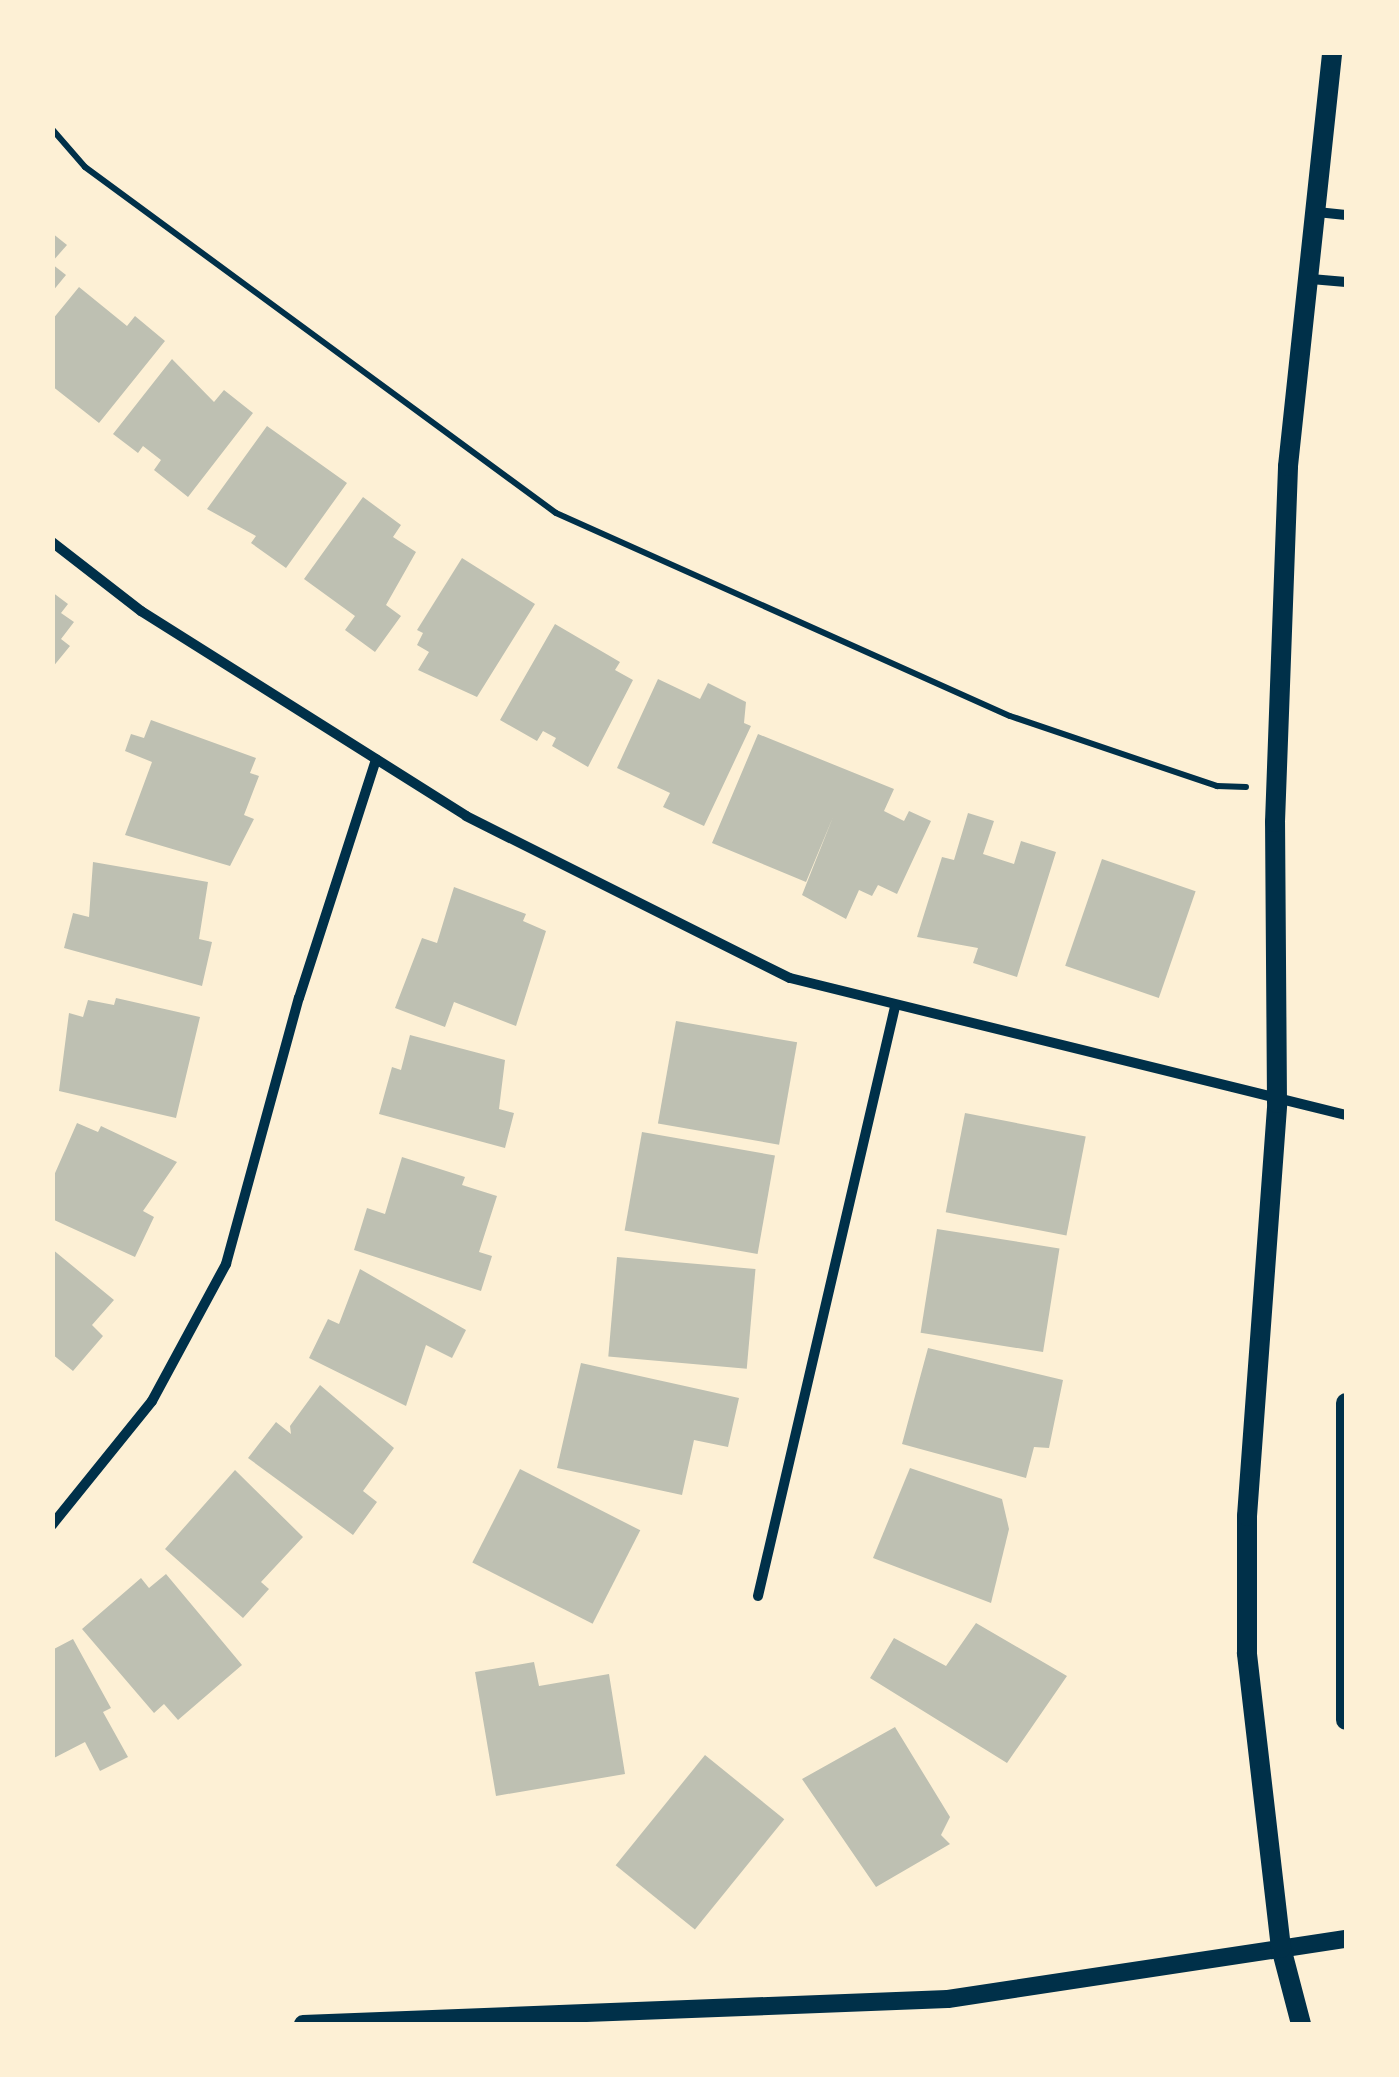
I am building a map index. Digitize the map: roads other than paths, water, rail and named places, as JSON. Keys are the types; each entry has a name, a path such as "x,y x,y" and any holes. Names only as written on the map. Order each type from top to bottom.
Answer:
{"main road":[{"path":"1301,2024 1282,1948 1248,1653 1248,1516 1277,1103 1277,779 1288,466 1311,279 1332,52"},
{"path":"1346,1403 1346,1720"}],"street":[{"path":"1317,212 1346,215"},
{"path":"1311,279 1346,282"},
{"path":"52,542 141,612 466,816 790,978 1277,1103 1346,1115"},
{"path":"52,1526 152,1401 226,1264 299,998 376,759"},
{"path":"758,1596 895,1007"},
{"path":"303,2024 948,1999 1346,1939"}]}
